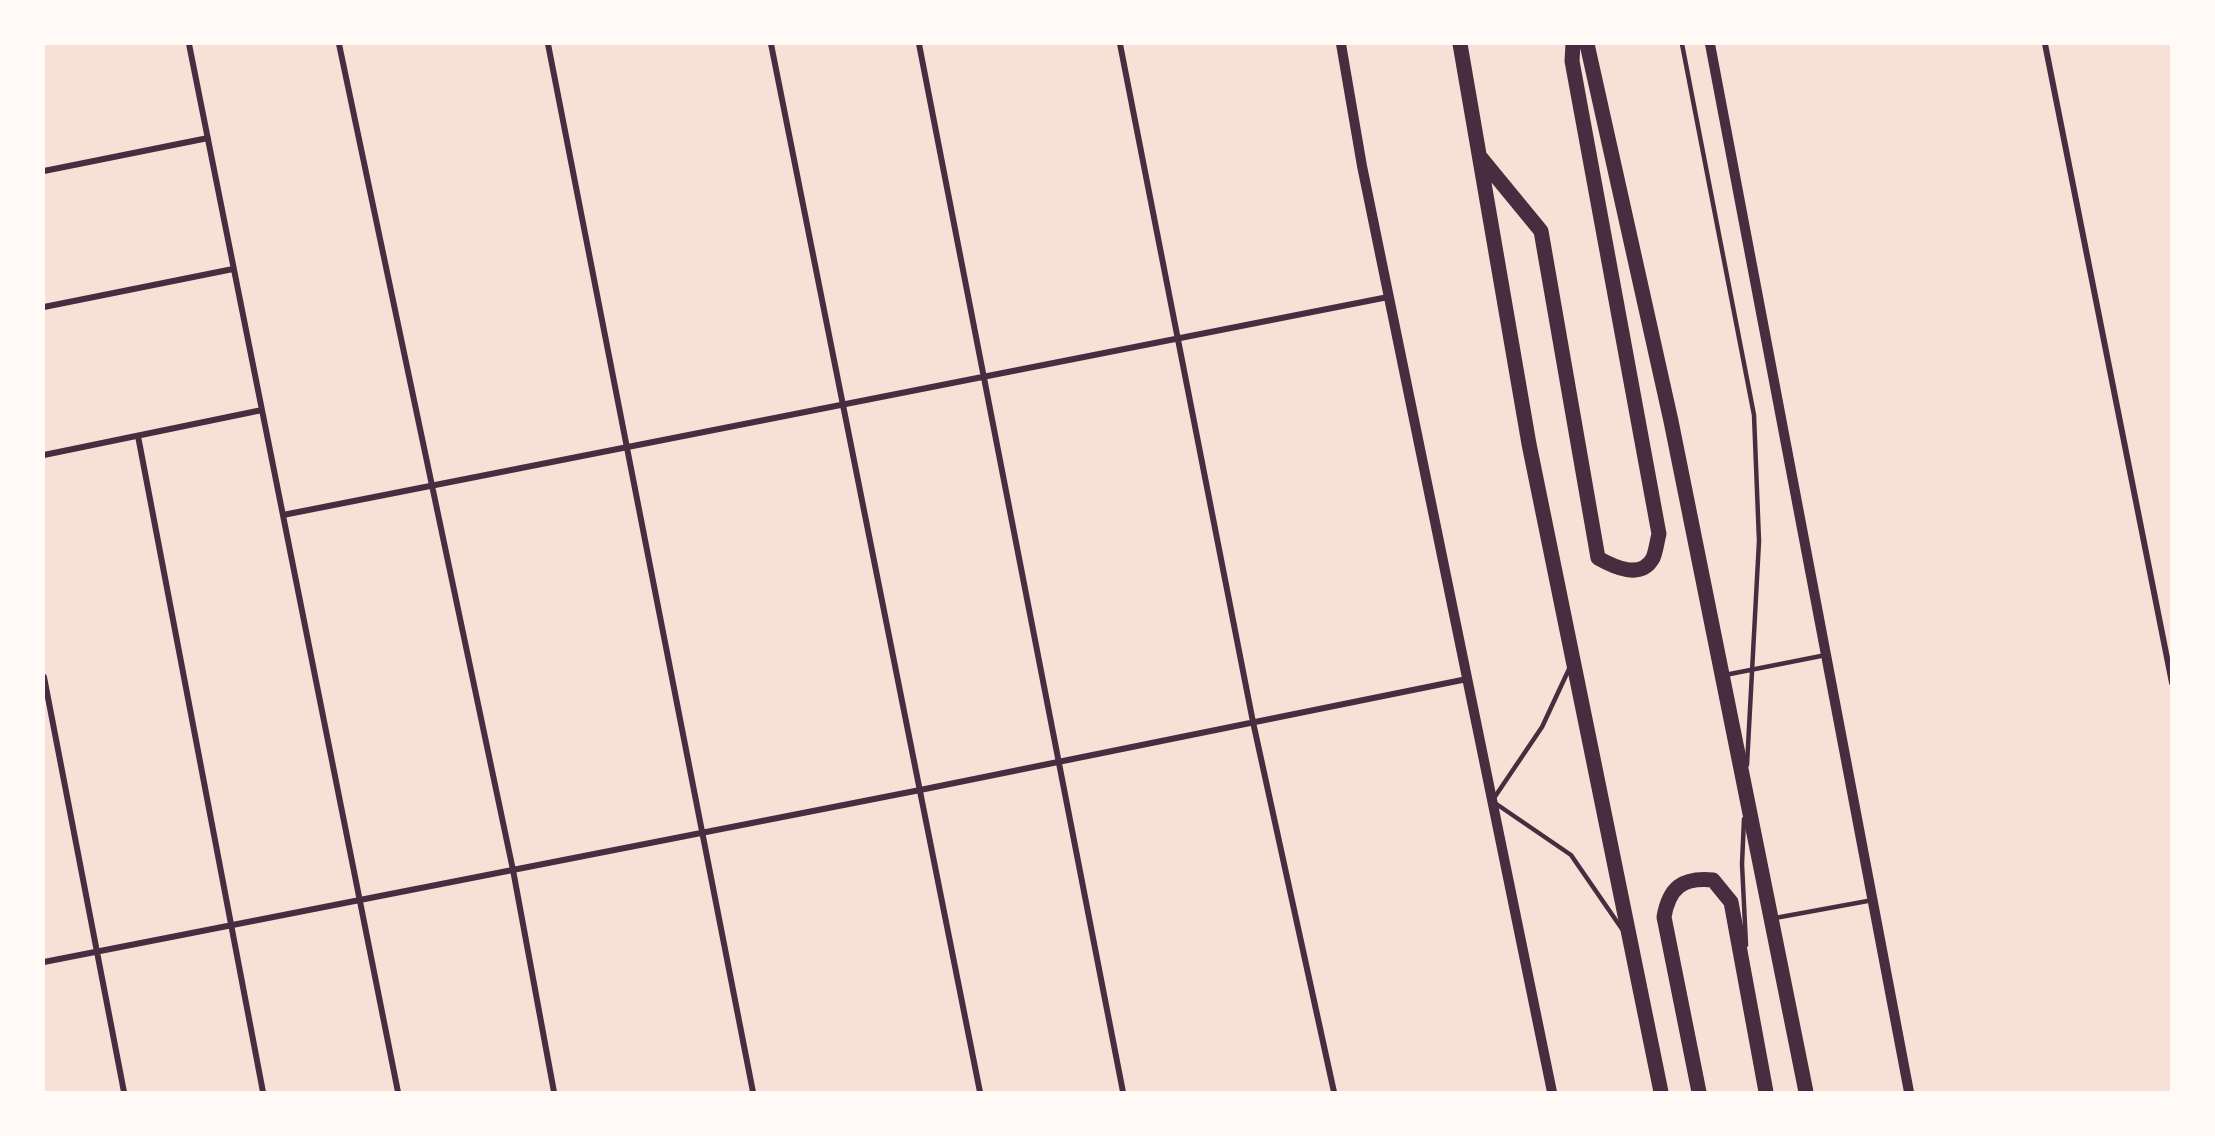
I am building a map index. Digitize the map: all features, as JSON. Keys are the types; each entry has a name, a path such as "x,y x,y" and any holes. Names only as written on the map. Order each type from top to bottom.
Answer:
{"main road":[{"path":"1460,44 1529,444 1661,1092"},
{"path":"1479,155 1541,231 1598,558 1627,571 1642,568 1653,558 1659,534 1572,61 1573,44"},
{"path":"1587,44 1671,421 1806,1092"},
{"path":"1699,1092 1664,917 1667,900 1676,888 1688,881 1703,879 1713,880 1731,902 1764,1092"}],"street":[{"path":"189,44 398,1092"},
{"path":"339,44 513,870 554,1092"},
{"path":"548,44 753,1092"},
{"path":"771,44 980,1092"},
{"path":"919,44 1124,1092"},
{"path":"1120,44 1253,722 1334,1092"},
{"path":"1341,44 1362,166 1552,1092"},
{"path":"1710,44 1910,1092"},
{"path":"2045,44 2172,683"},
{"path":"44,171 208,138"},
{"path":"44,307 233,268"},
{"path":"283,515 1389,297"},
{"path":"44,455 262,410"},
{"path":"138,436 263,1092"},
{"path":"44,677 124,1092"},
{"path":"44,962 920,790 1467,679"}],"lane":[{"path":"1682,44 1754,415 1759,541 1742,864 1745,929 1764,1092"},
{"path":"1722,676 1826,655"},
{"path":"1573,661 1542,727 1492,801 1571,855 1630,940"},
{"path":"1772,919 1873,900"}]}
